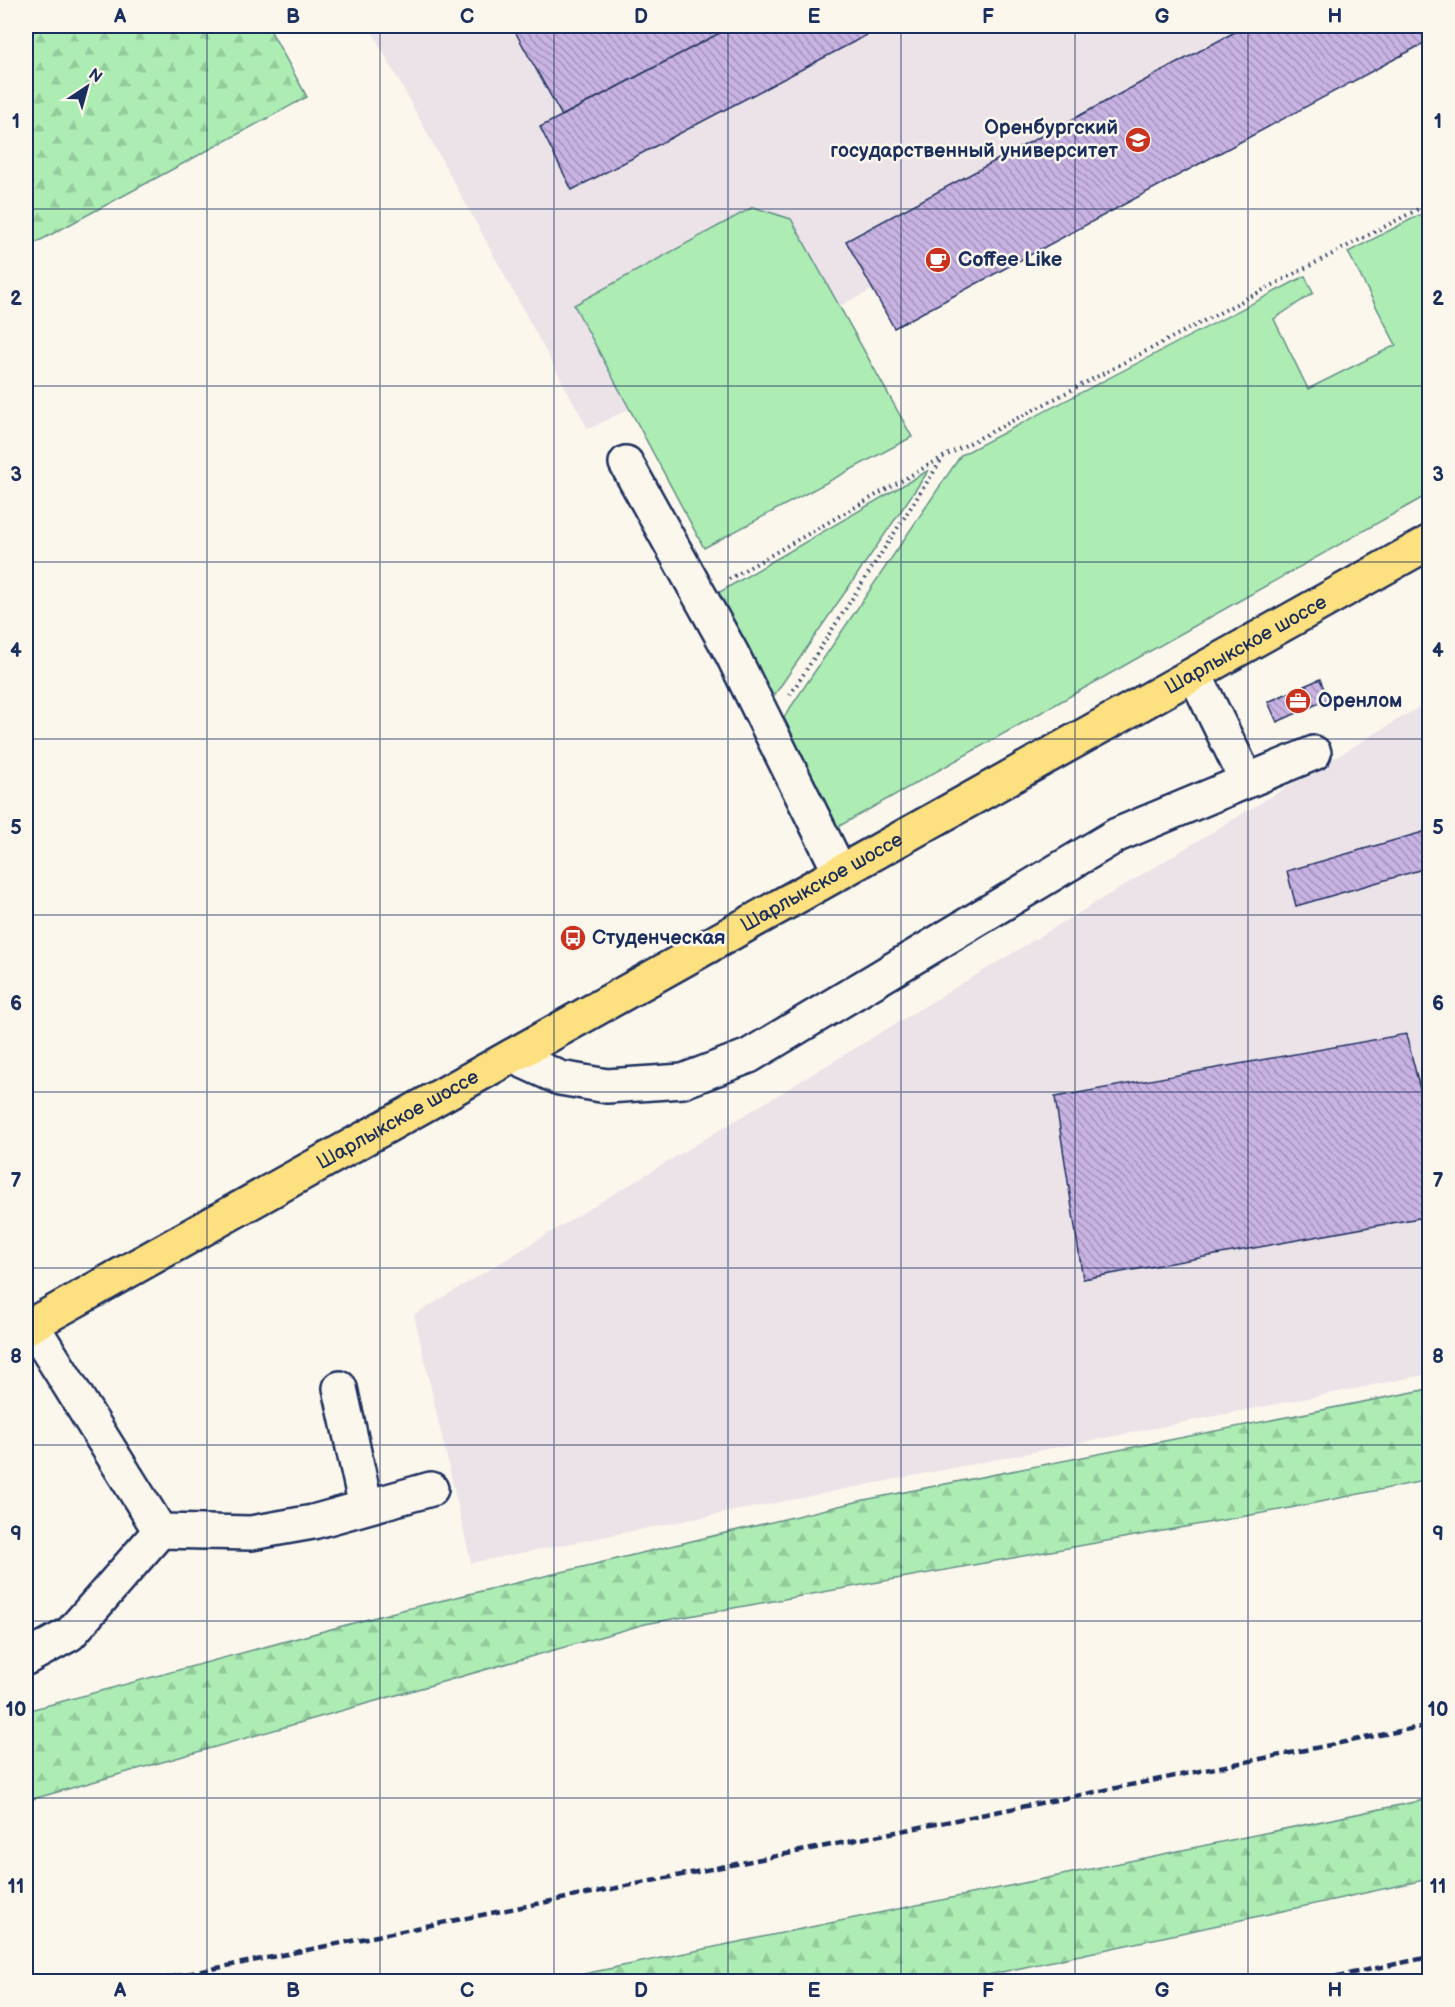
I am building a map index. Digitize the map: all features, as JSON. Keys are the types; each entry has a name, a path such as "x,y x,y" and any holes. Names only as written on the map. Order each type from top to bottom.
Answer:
{"main road":[{"name":"Шарлыкское шоссе","path":"29,1327 1430,543"}],"lane":[{"path":"626,463 769,728 840,872"},
{"path":"1195,675 1247,782"},
{"path":"512,1056 560,1078 607,1086 683,1082 749,1056 1117,835 1314,753"},
{"path":"29,1327 160,1531"},
{"path":"340,1388 366,1507"},
{"path":"160,1531 251,1533 313,1522 431,1489"},
{"path":"26,1658 70,1634 160,1531"}],"path":[{"path":"699,596 943,457 1430,203"},
{"path":"769,728 943,457"}],"shaded area":[{"path":"369,26 1412,26 588,429"},
{"path":"1429,701 1429,1374 471,1563 414,1315"}],"green space":[{"path":"26,26 268,26 307,97 26,248"},
{"path":"753,207 791,219 912,437 704,548 574,305"},
{"path":"1429,210 1429,494 836,828 782,720 961,455 1305,276 1313,293 1274,319 1308,389 1396,345 1348,252"},
{"path":"929,470 773,697 718,593"},
{"path":"1429,1389 1429,1480 1285,1509 645,1624 26,1801 26,1711 402,1610 864,1500"},
{"path":"1429,1799 1429,1879 961,1981 550,1981"}],"building":[{"path":"512,26 733,26 562,116"},
{"path":"733,26 884,26 572,190 540,127"},
{"name":"Оренбургский государственный университет","path":"1246,26 1430,26 1430,40 894,328 846,241"},
{"name":"Оренлом","path":"1320,679 1328,699 1277,722 1268,702"},
{"path":"1430,830 1430,867 1296,906 1287,871"},
{"path":"1406,1034 1430,1128 1430,1216 1083,1279 1055,1097"}],"railway":[{"path":"147,1982 1430,1725"},
{"path":"1309,1982 1430,1957"},
{"path":"1401,1982 1430,1976"}],"place":[{"name":"Оренбургский государственный университет","path":"1138,140"},
{"name":"Coffee Like","path":"938,260"},
{"name":"Оренлом","path":"1298,701"},
{"name":"Студенческая","path":"573,938"}]}
